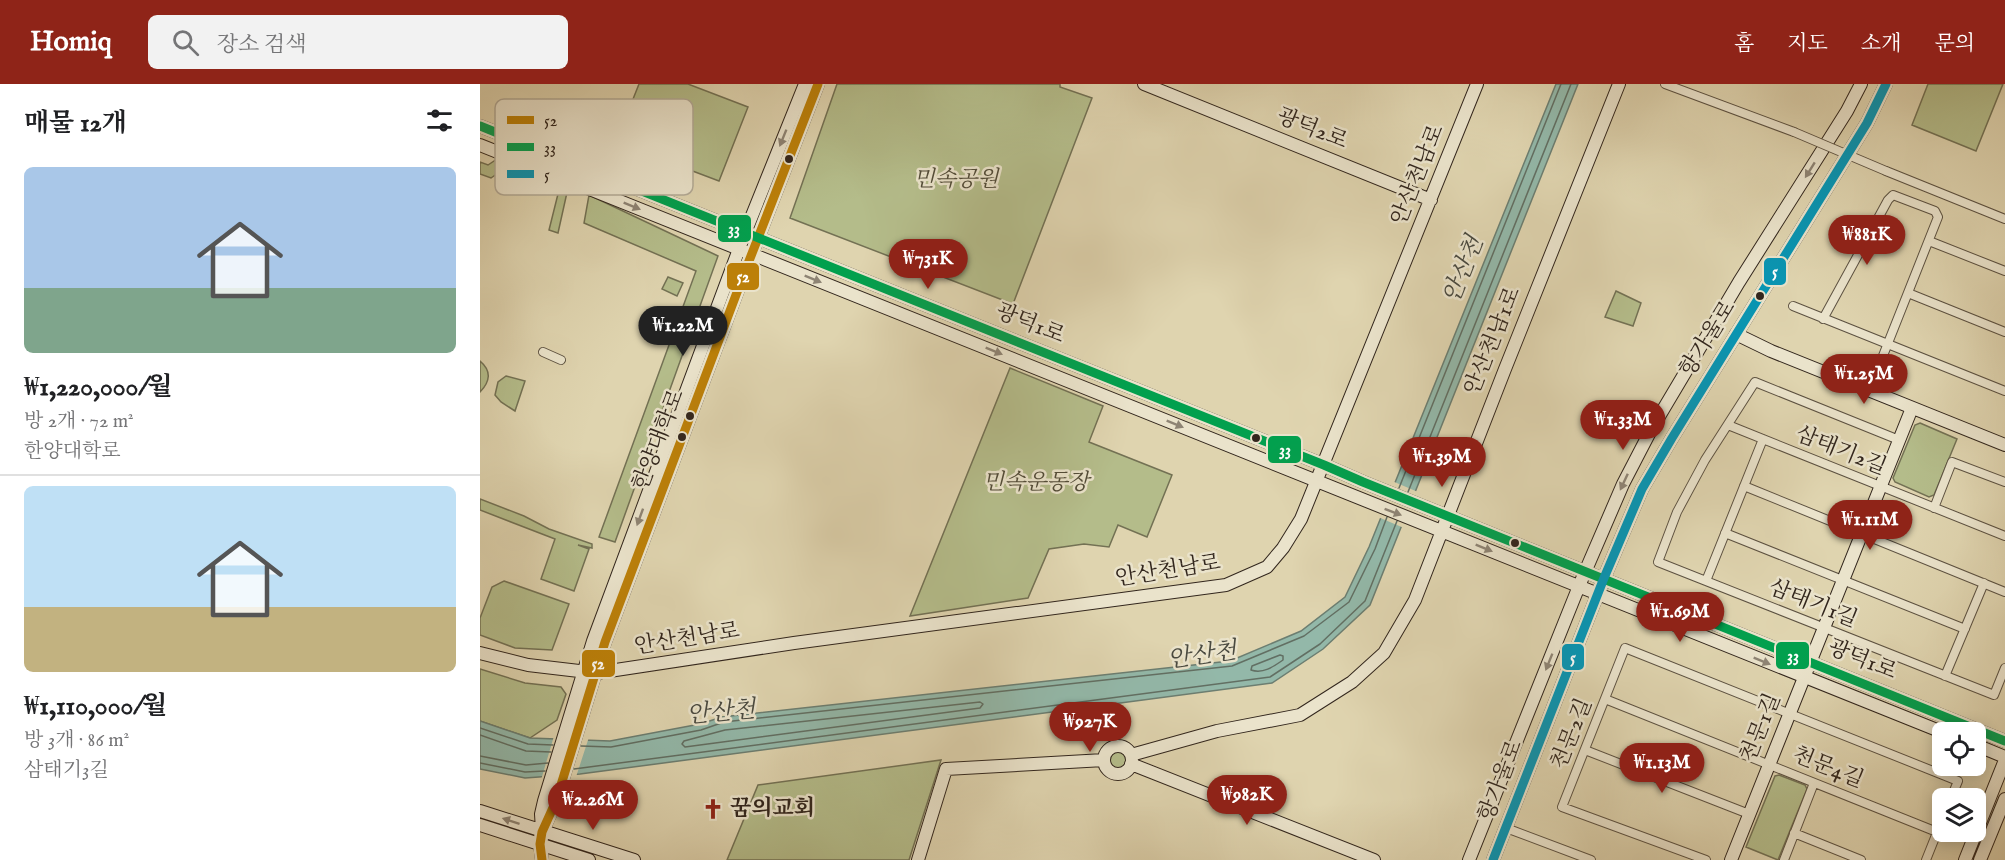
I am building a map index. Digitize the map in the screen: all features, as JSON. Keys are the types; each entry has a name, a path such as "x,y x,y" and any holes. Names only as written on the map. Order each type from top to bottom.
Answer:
{"street":[{"name":"한양대학로","path":"746,252 745,233 805,84"},
{"name":"한양대학로","path":"541,838 541,814 550,801 579,711 590,672 593,642 746,252 758,238 818,84"},
{"name":"광덕2로","path":"1144,84 1431,200"},
{"name":"안산천남로","path":"480,661 527,673 562,675 590,672 1226,585 1267,567 1283,548 1301,519 1318,481 1477,84"},
{"name":"안산천남1로","path":"1131,760 1217,731 1300,716 1352,682 1384,653 1415,600 1436,528 1501,379 1619,84"},
{"path":"1665,84 1794,132 2005,219"},
{"name":"항가울로","path":"1469,860 1579,586 1623,484 1651,430 1739,282 1847,111 1861,84"},
{"name":"항가울로","path":"1493,860 1604,578 1642,489 1867,123 1886,84"},
{"name":"광덕1로","path":"480,126 495,132"},
{"name":"광덕1로","path":"480,146 495,152"},
{"name":"광덕1로","path":"603,195 1932,728"},
{"name":"광덕1로","path":"651,195 2005,741"},
{"path":"1823,319 1888,200 1893,195 1935,211 1938,217 1869,391"},
{"path":"1929,241 2005,271"},
{"path":"1908,293 2005,332"},
{"path":"1793,306 2005,391"},
{"path":"1736,334 1771,351 2005,445"},
{"path":"543,352 561,360"},
{"name":"삼태기1길","path":"1899,440 1755,382 1705,460 1677,512 1658,562 1994,695 2005,668"},
{"name":"천문1길","path":"1731,860 1912,408"},
{"name":"삼태기2길","path":"1728,425 2005,536"},
{"name":"삼태기2길","path":"1706,581 1763,439"},
{"path":"1934,508 1952,462 2005,482"},
{"path":"1744,486 2005,592"},
{"path":"1725,533 1965,629"},
{"path":"1945,676 1984,583"},
{"name":"천문2길","path":"1706,860 1562,807 1625,648 1958,781 1955,788"},
{"name":"안산천남로","path":"480,653 528,665 590,672"},
{"name":"천문4길","path":"1605,699 1932,830"},
{"path":"1131,760 1126,772 1117,774 1109,771 1104,760 1107,751 1114,746 1123,747 1131,760 1374,860"},
{"path":"1585,750 1749,814"},
{"path":"1965,860 2005,759 1986,750"},
{"path":"918,860 946,769 1104,760"},
{"path":"1784,860 1814,783"},
{"path":"1980,860 2005,799"},
{"path":"480,811 588,860"},
{"path":"480,825 634,860"},
{"path":"1506,828 1591,860"},
{"path":"1794,834 1861,860"},
{"path":"541,838 542,860"},
{"path":"1926,860 1934,842"}],"green space":[{"path":"639,84 688,84 748,107 719,181 693,171 693,99 633,99"},
{"name":"민속공원","path":"837,84 1060,84 1060,87 1092,98 1013,304 790,218"},
{"path":"1928,84 2003,84 1976,151 1912,125"},
{"path":"495,160 495,175 491,178 480,174 480,162 488,165"},
{"path":"558,195 566,195 558,233 549,230"},
{"path":"589,195 718,256 615,542 599,537 696,271 584,223"},
{"path":"668,277 683,283 677,296 662,289"},
{"path":"1616,291 1641,303 1633,326 1605,317"},
{"path":"480,361 488,373 488,380 480,392"},
{"name":"민속운동장","path":"1010,368 1103,406 1089,442 1172,475 1147,537 1118,525 1109,547 1084,544 1049,549 1028,598 910,616"},
{"path":"506,376 525,381 515,411 495,395 498,382"},
{"path":"1920,423 1957,439 1934,495 1929,497 1895,482 1893,478 1915,425"},
{"path":"480,499 524,516 549,529 592,544 592,548 578,545 589,549 574,591 541,579 555,539 480,510"},
{"path":"504,581 569,604 552,650 515,648 480,635 480,618 492,587"},
{"path":"480,669 525,683 561,687 566,694 557,720 530,738 480,721"},
{"path":"1118,751 1124,754 1127,760 1124,766 1118,769 1112,766 1109,760 1112,754"},
{"path":"941,760 909,860 727,860 758,785"},
{"path":"1779,775 1805,785 1807,789 1778,860 1746,847 1775,776"}],"water":[{"path":"1556,84 1578,84 1370,605 1323,649 1272,683 580,774 525,778 480,769 480,721 530,738 610,741 700,724 722,717 1230,661 1301,631 1345,597 1369,547"}],"pier":[{"path":"1392,481 1418,492 1404,528 1378,517"},
{"path":"554,736 589,737 576,777 541,780"}],"transit line":[{"name":"52","path":"542,860 540,844 542,832 556,801 605,642 818,84"},
{"name":"5","path":"1493,860 1604,578 1642,489 1867,123 1886,84"},
{"name":"33","path":"480,126 495,132"},
{"name":"33","path":"652,195 2005,741"}],"place":[{"name":"꿈의교회","path":"713,809"}],"water label":[{"name":"안산천","path":"1464,270"},
{"name":"안산천","path":"1202,656"},
{"name":"안산천","path":"721,713"}]}
